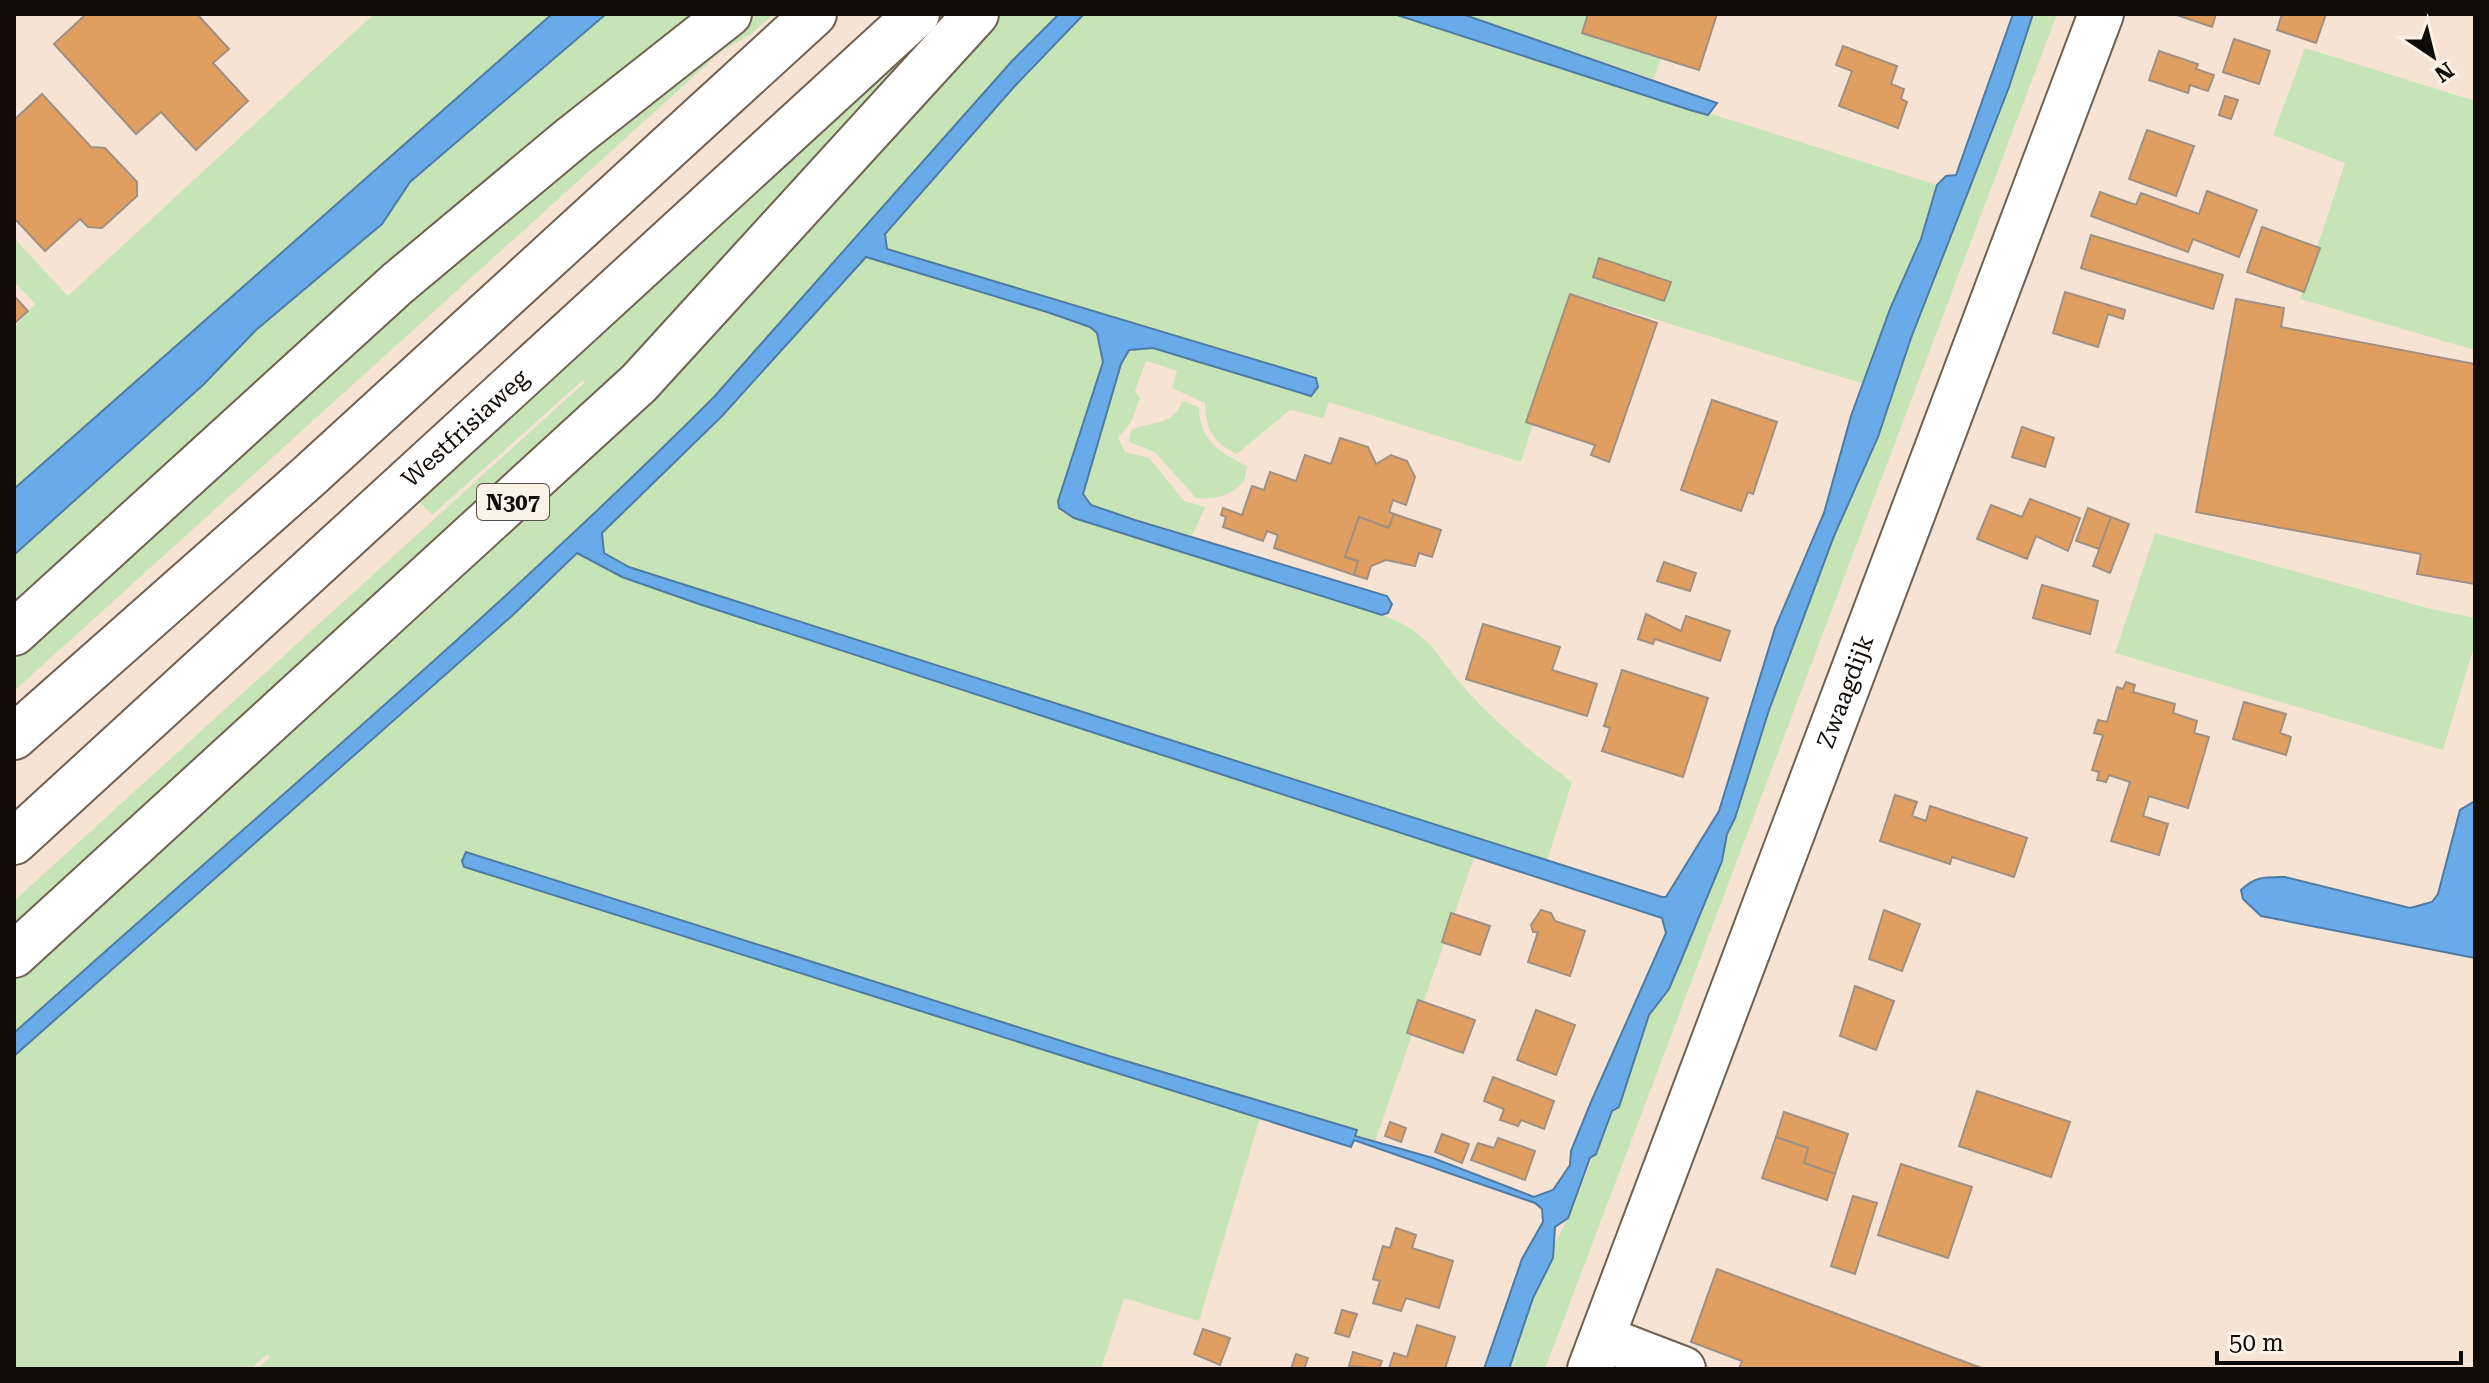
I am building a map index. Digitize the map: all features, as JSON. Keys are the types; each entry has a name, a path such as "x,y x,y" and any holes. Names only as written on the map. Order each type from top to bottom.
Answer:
{"main road":[{"path":"14,633 398,283 573,137 729,14"},
{"path":"14,737 307,478 814,14"},
{"name":"Westfrisiaweg","path":"14,842 917,14"},
{"name":"N307","path":"14,955 639,383 976,14"},
{"name":"Zwaagdijk","path":"1596,1353 2101,14"},
{"path":"1596,1353 1683,1369"}],"green space":[{"path":"374,14 552,14 14,489 14,328 35,304 14,281 14,238 68,296"},
{"path":"606,14 715,14 14,618 14,555 203,385 256,330 381,224 410,182"},
{"path":"750,14 774,14 750,35 723,50 14,691 14,658 387,321"},
{"path":"991,14 1059,14 1012,61 714,397 564,545 14,1033 14,967"},
{"path":"1084,14 1394,14 1937,185 1930,213 1890,309 1864,384 1574,294 1521,462 1329,402 1323,418 1290,410 1237,454 1212,434 1205,403 1172,388 1177,371 1146,361 1135,391 1140,398 1131,422 1118,438 1125,452 1149,458 1184,501 1205,507 1192,536 1091,505 1083,494 1121,364 1129,350 1153,348 1311,396 1316,378 887,249 885,234 1013,88"},
{"path":"1462,14 1676,14 1654,79"},
{"path":"2033,14 2057,14 1545,1369 1509,1369 1533,1298 1553,1258 1554,1245 1612,1110 1619,1107 1649,1015 1669,989 1722,861 1727,834 1735,818 1769,710 1834,536 1878,437 1911,338 2009,87"},
{"path":"922,42 711,293 14,937 14,901 584,383 583,380 432,515 417,499"},
{"path":"2305,48 2475,101 2475,350 2300,299 2345,163 2273,135"},
{"path":"866,257 1047,312 1090,327 1098,334 1103,362 1058,501 1074,518 1382,615 1412,630 1431,647 1492,717 1572,782 1547,861 629,567 604,553 602,534 722,416"},
{"path":"1182,401 1199,407 1203,429 1213,444 1247,466 1244,481 1228,493 1196,498 1155,452 1129,442 1131,430 1168,419 1179,409"},
{"path":"2155,533 2431,609 2475,618 2475,643 2443,750 2115,653"},
{"path":"577,552 1330,810 1475,855 1375,1141 1354,1136 1356,1129 1109,1056 467,852 464,867 1260,1118 1199,1321 1124,1298 1101,1369 257,1369 270,1357 267,1354 251,1369 14,1369 14,1056 514,614"}],"water":[{"path":"552,14 606,14 410,182 382,224 256,330 203,385 14,555 14,489"},
{"path":"1059,14 1084,14 1013,88 885,234 887,249 1316,378 1318,387 1311,396 1153,348 1129,350 1121,364 1083,494 1091,505 1135,520 1387,596 1392,604 1388,613 1382,615 1074,518 1059,508 1058,501 1103,362 1097,333 1090,327 1047,312 866,257 722,416 602,533 604,553 629,567 1666,897 1719,811 1775,628 1824,513 1851,416 1890,309 1921,239 1937,185 1946,176 1956,175 2013,14 2033,14 2009,87 1911,338 1878,437 1834,536 1769,710 1735,818 1727,834 1722,861 1669,989 1649,1015 1619,1107 1612,1111 1596,1154 1590,1158 1568,1218 1555,1227 1553,1258 1533,1298 1509,1369 1484,1369 1522,1259 1543,1222 1542,1209 1535,1203 1354,1140 1351,1147 464,867 462,861 466,852 1109,1056 1357,1130 1355,1136 1433,1158 1534,1197 1553,1190 1570,1165 1571,1151 1591,1102 1666,933 1662,918 699,604 622,577 577,553 514,614 14,1056 14,1033 456,641 714,397 1012,61"},
{"path":"1394,14 1462,14 1717,103 1708,115"},
{"path":"2475,801 2475,958 2261,916 2243,899 2241,890 2251,882 2266,877 2285,877 2410,908 2432,902 2438,894 2460,810"}],"building":[{"path":"86,14 197,14 229,49 213,63 248,101 196,150 161,112 136,134 54,44"},
{"path":"1588,14 1717,14 1699,70 1582,33"},
{"path":"2174,14 2216,14 2212,27"},
{"path":"2282,14 2326,14 2316,43 2277,30"},
{"path":"2234,39 2270,51 2259,84 2223,72"},
{"path":"1843,46 1897,66 1891,84 1904,89 1901,99 1907,102 1898,128 1839,106 1852,71 1836,65"},
{"path":"2159,51 2198,64 2196,69 2214,75 2208,91 2190,85 2188,93 2149,80"},
{"path":"42,94 91,147 105,148 137,182 137,196 102,228 88,227 80,219 45,251 14,218 14,120"},
{"path":"2225,96 2238,100 2231,119 2219,115"},
{"path":"2147,130 2194,146 2176,196 2129,179"},
{"path":"2207,191 2257,210 2239,257 2193,239 2188,252 2091,216 2100,192 2136,205 2141,193 2199,214"},
{"path":"2262,227 2320,248 2304,292 2247,272"},
{"path":"2091,235 2223,275 2213,309 2081,268"},
{"path":"1599,258 1671,282 1664,301 1593,277"},
{"path":"2065,292 2125,310 2123,319 2108,314 2098,347 2053,333"},
{"path":"1570,294 1657,323 1609,462 1591,455 1595,445 1526,422"},
{"path":"14,296 28,311 14,324"},
{"path":"2236,299 2284,308 2281,327 2475,364 2475,584 2417,574 2421,554 2196,512"},
{"path":"1712,400 1777,422 1753,494 1748,492 1741,511 1681,490"},
{"path":"2022,427 2054,438 2045,467 2012,457"},
{"path":"1340,438 1368,447 1376,464 1391,455 1407,461 1415,477 1406,505 1393,500 1389,512 1394,514 1389,528 1359,517 1345,557 1358,561 1354,575 1274,548 1278,535 1267,531 1263,541 1223,527 1226,517 1221,515 1223,508 1242,515 1252,486 1264,490 1270,472 1296,481 1305,455 1331,464"},
{"path":"2030,499 2080,518 2068,551 2036,536 2027,559 1977,539 1991,505 2022,517"},
{"path":"2088,508 2111,517 2099,549 2076,541"},
{"path":"1394,514 1441,530 1432,557 1419,553 1415,566 1386,560 1371,566 1367,579 1354,575 1358,561 1345,557 1359,517 1389,528"},
{"path":"2111,517 2129,524 2110,573 2093,566"},
{"path":"1664,562 1696,573 1690,591 1657,581"},
{"path":"2042,585 2098,601 2090,634 2033,618"},
{"path":"1646,614 1681,631 1686,616 1730,631 1720,661 1655,639 1653,644 1638,639"},
{"path":"1483,624 1560,647 1552,670 1597,684 1587,716 1466,679"},
{"path":"1622,670 1708,698 1683,777 1602,751 1610,728 1604,726"},
{"path":"2126,682 2135,685 2133,692 2175,704 2173,713 2197,721 2194,733 2209,737 2188,808 2149,796 2143,816 2168,824 2159,855 2111,841 2130,782 2109,775 2106,782 2097,780 2099,772 2092,770 2103,735 2094,733 2098,720 2107,722 2117,687 2123,689"},
{"path":"2244,702 2286,714 2280,733 2291,737 2286,755 2233,739"},
{"path":"1895,795 1917,802 1912,816 1926,821 1930,806 2027,838 2014,877 1952,857 1950,864 1880,841"},
{"path":"1541,910 1551,913 1555,921 1585,931 1570,976 1528,962 1538,932 1533,932 1531,925"},
{"path":"1884,910 1920,924 1902,971 1869,959"},
{"path":"1451,913 1490,926 1480,955 1442,942"},
{"path":"1855,986 1894,1001 1876,1050 1840,1036"},
{"path":"1418,1000 1475,1020 1463,1053 1407,1033"},
{"path":"1536,1010 1575,1025 1556,1075 1517,1060"},
{"path":"1493,1077 1554,1101 1544,1129 1521,1120 1518,1126 1500,1120 1504,1109 1484,1101"},
{"path":"1977,1091 2070,1122 2051,1177 1959,1146"},
{"path":"1784,1112 1848,1134 1835,1174 1804,1163 1808,1148 1776,1137"},
{"path":"1390,1122 1406,1128 1401,1142 1385,1136"},
{"path":"1442,1134 1469,1144 1462,1163 1435,1152"},
{"path":"1776,1137 1808,1148 1804,1163 1835,1174 1827,1200 1762,1178"},
{"path":"1498,1138 1535,1151 1525,1180 1471,1160 1478,1143 1494,1148"},
{"path":"1901,1164 1972,1187 1948,1258 1878,1235"},
{"path":"1853,1196 1877,1203 1855,1274 1831,1266"},
{"path":"1396,1228 1416,1235 1412,1248 1453,1261 1439,1308 1406,1298 1401,1311 1373,1303 1380,1281 1373,1279 1383,1246 1390,1248"},
{"path":"1717,1269 1984,1369 1739,1369 1742,1361 1691,1342"},
{"path":"1342,1310 1357,1314 1349,1337 1335,1333"},
{"path":"1417,1325 1455,1337 1445,1369 1389,1368 1394,1353 1407,1357"},
{"path":"1203,1329 1230,1338 1220,1365 1194,1354"},
{"path":"1353,1352 1382,1361 1379,1369 1349,1366"},
{"path":"1296,1354 1308,1358 1304,1369 1291,1369"}]}
